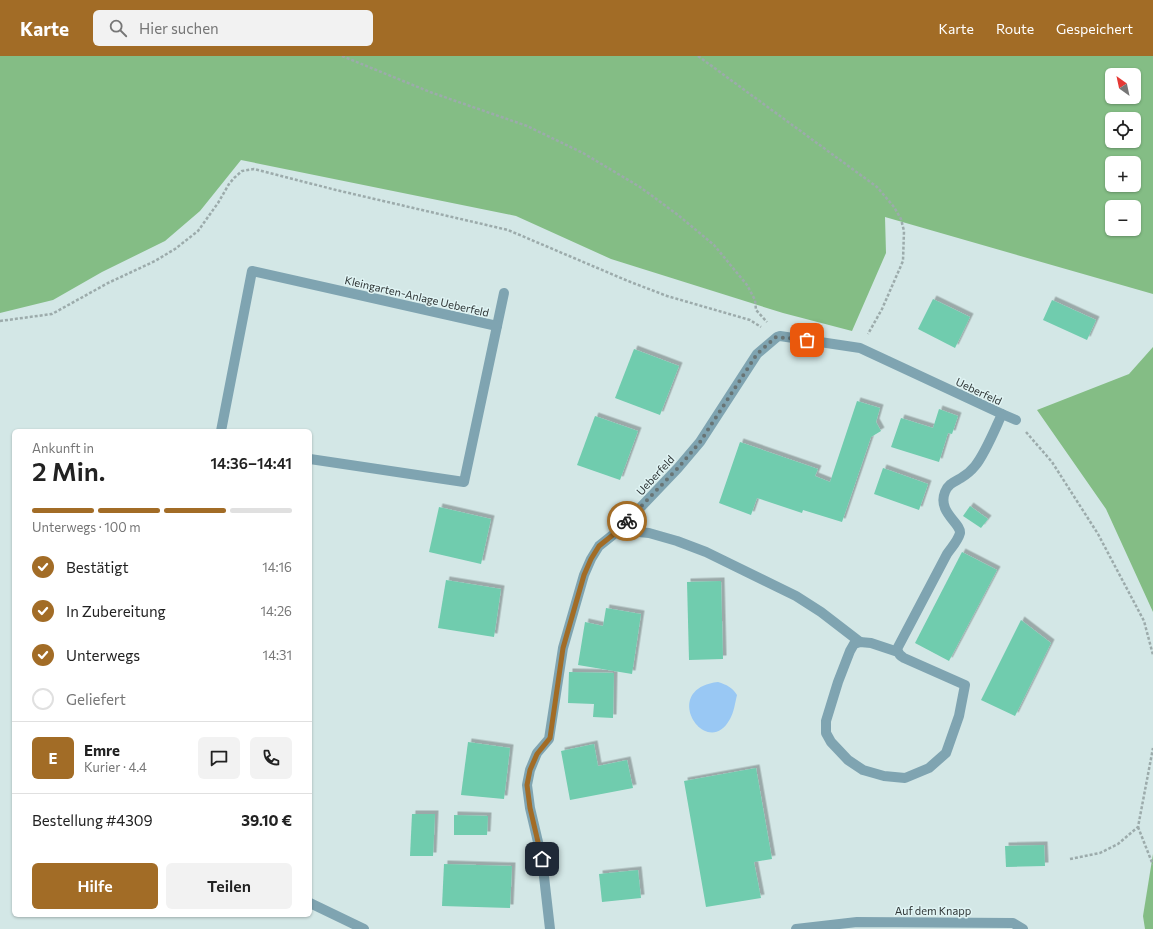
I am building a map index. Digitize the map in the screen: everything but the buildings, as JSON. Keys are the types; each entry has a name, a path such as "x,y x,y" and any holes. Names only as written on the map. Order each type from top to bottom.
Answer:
{"lane":[{"name":"Kleingarten-Anlage Ueberfeld","path":"221,429 252,271 497,326 464,482 312,459"},
{"path":"497,326 504,293"},
{"name":"Ueberfeld","path":"550,929 542,859 530,808 527,785 530,770 537,754 550,738 563,648 584,575 599,546 619,530 678,468 700,442 757,354 778,337 860,348 1016,420"},
{"path":"898,652 900,642 947,554 960,533 943,504 945,492 953,482 962,477 978,462 1002,414"},
{"path":"619,530 649,533 677,541 706,552 796,596 821,612 860,642"},
{"path":"860,642 871,643 898,652 900,656 904,658 965,685 959,716 946,753 929,768 905,778 884,776 864,770 848,760 830,742 826,733 826,721 838,682 854,644 860,642"},
{"path":"312,904 364,929"},
{"name":"Auf dem Knapp","path":"796,929 841,926 857,922 1013,922 1023,929"}],"path":[{"path":"342,56 430,92 527,126 583,153 640,187 678,215 714,245 747,285 755,300 756,310 778,337"},
{"path":"698,56 877,187 894,207 901,219 904,231 903,261 882,308 860,348"},
{"path":"0,321 52,314 108,283 175,250 198,231 218,204 234,178 242,172 254,169 336,190 508,230 603,271 667,296 750,320 778,337"},
{"path":"1016,420 1052,462 1098,534 1144,621 1153,654"},
{"path":"1153,748 1138,828 1153,865"},
{"path":"1070,859 1100,853 1118,844 1138,828"}],"green space":[{"path":"0,56 1153,56 1153,294 885,217 886,253 852,331 783,313 611,259 516,216 241,160 200,211 165,241 102,272 53,300 0,313"},
{"path":"1153,347 1153,612 1106,509 1037,410 1129,374"},
{"path":"1153,854 1153,929 1145,929 1143,916"}],"water":[{"path":"718,682 729,687 737,695 730,719 720,730 710,732 700,728 693,719 689,708 691,697 700,687"}],"way so far":[{"path":"627,521 678,468 700,442 757,354 776,337 780,336 807,340"}],"route":[{"path":"542,859 530,808 527,785 530,770 537,754 550,738 563,648 584,575 599,546 619,530 627,521"}]}
